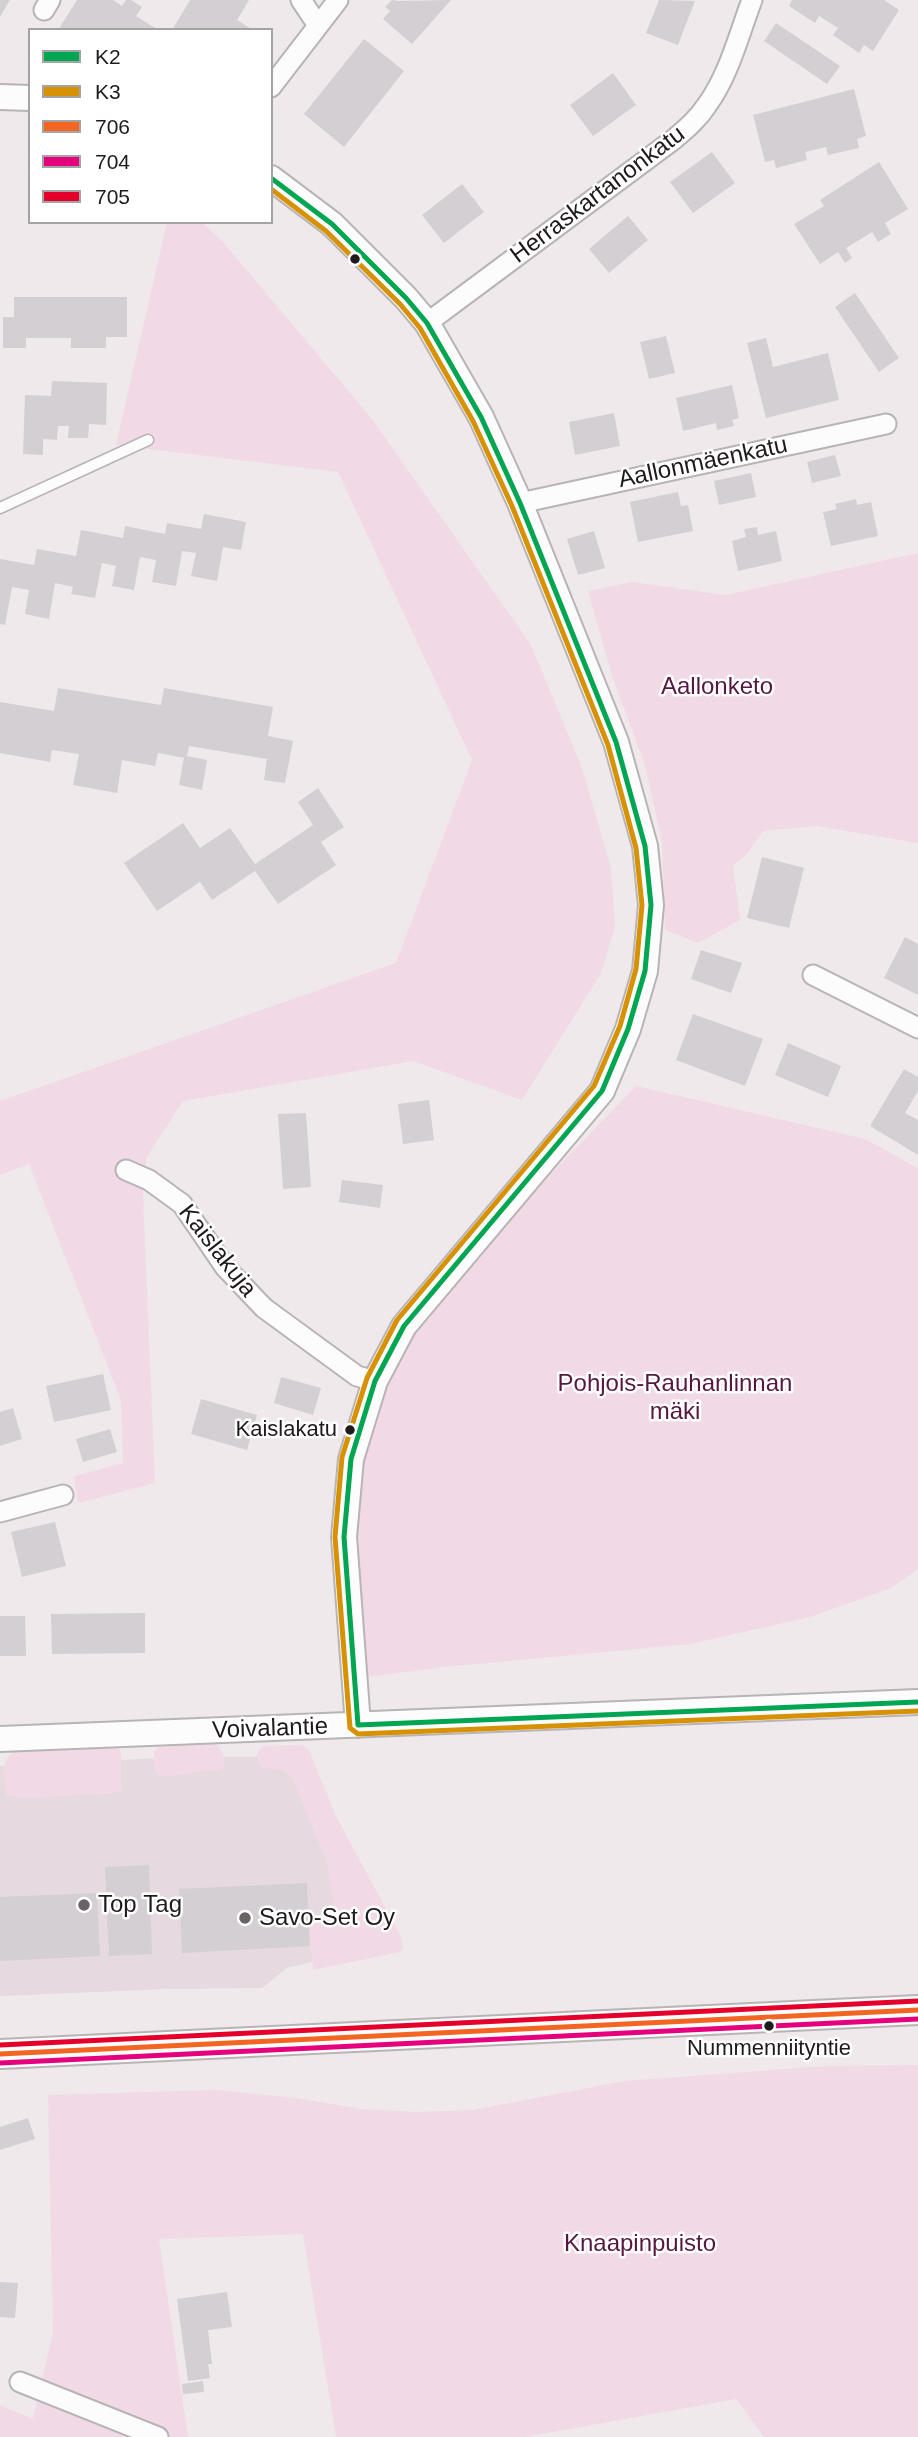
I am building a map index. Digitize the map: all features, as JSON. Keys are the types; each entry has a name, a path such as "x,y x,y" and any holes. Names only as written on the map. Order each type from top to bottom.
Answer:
{"main road":[{"path":"0,2054 918,2010"}],"street":[{"path":"301,0 317,24"},
{"path":"273,84 338,0"},
{"name":"Herraskartanonkatu","path":"427,323 693,123 721,81 752,0"},
{"path":"0,97 28,98"},
{"path":"273,180 331,224 406,298 427,323 481,417 520,503 615,742 645,846 651,905 645,971 628,1029 602,1091 404,1326 375,1381 351,1459 344,1537 358,1726"},
{"name":"Aallonmäenkatu","path":"520,503 887,424"},
{"path":"813,975 918,1028"},
{"name":"Kaislakuja","path":"127,1170 149,1180 182,1204 225,1268 264,1308 357,1376 375,1381"},
{"path":"0,1513 63,1494"},
{"name":"Voivalantie","path":"0,1739 918,1702"},
{"path":"20,2382 158,2437"}],"lane":[{"path":"0,508 148,440"}],"shaded area":[{"path":"300,1756 396,1941 287,1968 262,1988 0,1996 0,1766 161,1758"}],"green space":[{"path":"167,224 204,224 223,242 372,419 531,645 581,765 611,868 615,927 601,973 522,1100 413,1061 183,1101 146,1158 143,1195 155,1483 78,1503 74,1476 123,1463 121,1400 29,1164 0,1175 0,1101 396,963 472,760 338,472 116,445"},
{"name":"Aallonketo","path":"918,553 918,843 817,826 763,831 748,853 733,865 740,920 698,943 665,930 662,842 645,765 613,679 588,591 632,582 726,595"},
{"name":"Pohjois-Rauhanlinnan mäki","path":"636,1086 865,1139 918,1168 918,1569 891,1588 810,1617 690,1644 444,1667 359,1678 351,1459 404,1326"},
{"path":"214,1743 223,1755 222,1769 161,1777 154,1769 154,1752 159,1747"},
{"path":"302,1745 309,1750 336,1816 401,1937 403,1947 400,1952 313,1970 309,1927 327,1914 334,1905 326,1860 292,1778 284,1770 261,1767 258,1761 258,1751 264,1746"},
{"path":"116,1746 121,1752 122,1790 115,1793 28,1798 7,1796 4,1776 6,1763 17,1749"},
{"name":"Knaapinpuisto","path":"918,2065 918,2437 764,2437 736,2399 525,2437 336,2437 303,2234 159,2239 188,2437 0,2437 0,2405 33,2419 53,2332 48,2095 217,2090 295,2098 362,2109 417,2112 473,2110 625,2081 827,2066"}],"building":[{"path":"0,0 10,0 0,17"},
{"path":"77,0 113,0 122,6 126,0 131,0 142,7 136,16 155,28 59,28"},
{"path":"190,0 249,0 237,20 250,28 173,28"},
{"path":"392,0 451,0 412,44 383,19 390,11 385,7"},
{"path":"659,0 695,1 678,45 646,33"},
{"path":"792,0 884,0 899,10 873,51 864,45 859,53 833,35 838,28 819,16 815,23 789,6"},
{"path":"776,23 840,66 827,84 764,41"},
{"path":"364,39 404,71 344,147 304,114"},
{"path":"613,73 636,105 593,136 570,105"},
{"path":"854,89 866,136 857,139 859,148 828,155 826,147 805,152 807,160 776,168 774,160 765,162 753,115"},
{"path":"712,152 735,183 693,213 670,182"},
{"path":"879,162 908,209 885,223 891,234 878,242 872,232 846,248 852,258 845,263 838,252 820,264 794,224 824,206 820,200"},
{"path":"462,184 484,212 444,243 422,215"},
{"path":"628,216 648,240 609,273 589,249"},
{"path":"855,293 899,358 879,372 835,307"},
{"path":"14,297 127,297 127,337 106,337 106,348 71,348 71,338 26,338 26,348 3,348 3,317 14,317"},
{"path":"666,336 675,373 649,379 640,342"},
{"path":"766,338 773,367 828,353 839,400 766,418 747,343"},
{"path":"52,381 107,383 106,425 89,424 88,438 68,438 69,426 58,426 57,440 43,439 43,455 23,454 25,395 51,396"},
{"path":"732,385 739,418 732,420 734,426 717,430 716,423 683,431 676,398"},
{"path":"614,413 620,446 575,455 569,422"},
{"path":"835,455 841,476 812,483 807,462"},
{"path":"751,473 756,497 719,505 714,481"},
{"path":"678,492 681,506 688,505 693,531 638,542 630,502"},
{"path":"856,499 857,505 871,502 878,536 831,546 823,512 837,509 835,504"},
{"path":"204,514 246,522 241,550 223,547 217,581 191,576 196,553 182,551 176,586 152,582 156,560 140,557 134,590 112,586 116,566 102,563 95,598 71,594 73,587 55,583 49,619 25,614 29,590 12,587 5,625 0,624 0,559 34,565 37,549 76,556 81,530 123,538 125,526 165,534 167,523 201,529"},
{"path":"757,527 758,535 776,531 782,561 738,571 732,541 746,537 744,529"},
{"path":"594,531 605,568 578,575 567,539"},
{"path":"58,688 161,705 164,688 273,707 268,736 293,741 285,783 264,780 267,759 189,746 187,756 207,760 202,790 179,785 184,758 158,753 155,766 122,760 117,793 73,785 79,754 52,750 50,762 0,753 0,702 54,711"},
{"path":"318,788 344,827 321,842 336,865 278,904 255,871 212,900 200,882 157,911 124,863 183,823 200,848 230,828 255,864 313,825 298,802"},
{"path":"762,857 804,868 789,928 747,918"},
{"path":"905,937 918,944 918,995 884,978"},
{"path":"701,950 742,963 731,993 691,979"},
{"path":"693,1014 763,1039 745,1086 676,1060"},
{"path":"788,1043 841,1066 828,1097 775,1075"},
{"path":"904,1069 918,1077 918,1091 905,1113 918,1120 918,1155 870,1126"},
{"path":"429,1100 434,1140 403,1144 398,1104"},
{"path":"306,1113 311,1187 283,1189 278,1114"},
{"path":"342,1180 383,1185 380,1208 339,1202"},
{"path":"103,1374 111,1410 54,1422 46,1386"},
{"path":"281,1377 321,1388 313,1415 274,1403"},
{"path":"201,1399 257,1415 247,1450 191,1434"},
{"path":"13,1408 22,1439 0,1446 0,1412"},
{"path":"110,1429 117,1452 83,1462 76,1439"},
{"path":"55,1522 66,1566 22,1577 11,1532"},
{"path":"145,1613 145,1653 52,1654 51,1614"},
{"path":"0,1616 25,1616 26,1656 0,1656"},
{"path":"149,1865 152,1954 109,1956 105,1867"},
{"path":"307,1883 310,1946 182,1953 179,1889"},
{"path":"97,1893 100,1956 0,1961 0,1897"},
{"path":"28,2118 35,2139 0,2150 0,2127"},
{"path":"0,2282 18,2283 15,2318 0,2317"},
{"path":"227,2292 232,2327 208,2330 212,2364 208,2364 210,2378 188,2381 177,2299"},
{"path":"203,2381 204,2392 183,2394 182,2384"}],"transit line":[{"name":"K2","path":"273,180 332,224 406,298 427,323 481,417 520,503 616,742 645,846 651,905 645,971 628,1029 602,1091 404,1326 375,1381 351,1459 344,1537 358,1725 918,1702"},
{"name":"K3","path":"273,191 326,231 400,304 420,328 473,421 512,506 608,745 636,848 642,905 636,969 620,1026 594,1086 397,1320 367,1378 342,1457 335,1537 350,1728 358,1734 918,1711"},
{"name":"705","path":"0,2045 918,2001"},
{"name":"706","path":"0,2054 918,2010"},
{"name":"704","path":"0,2063 918,2019"}],"place":[{"name":"Kaislakatu","path":"350,1430"},
{"name":"Top Tag","path":"84,1905"},
{"name":"Savo-Set Oy","path":"245,1918"},
{"name":"Nummenniityntie","path":"769,2026"}]}
